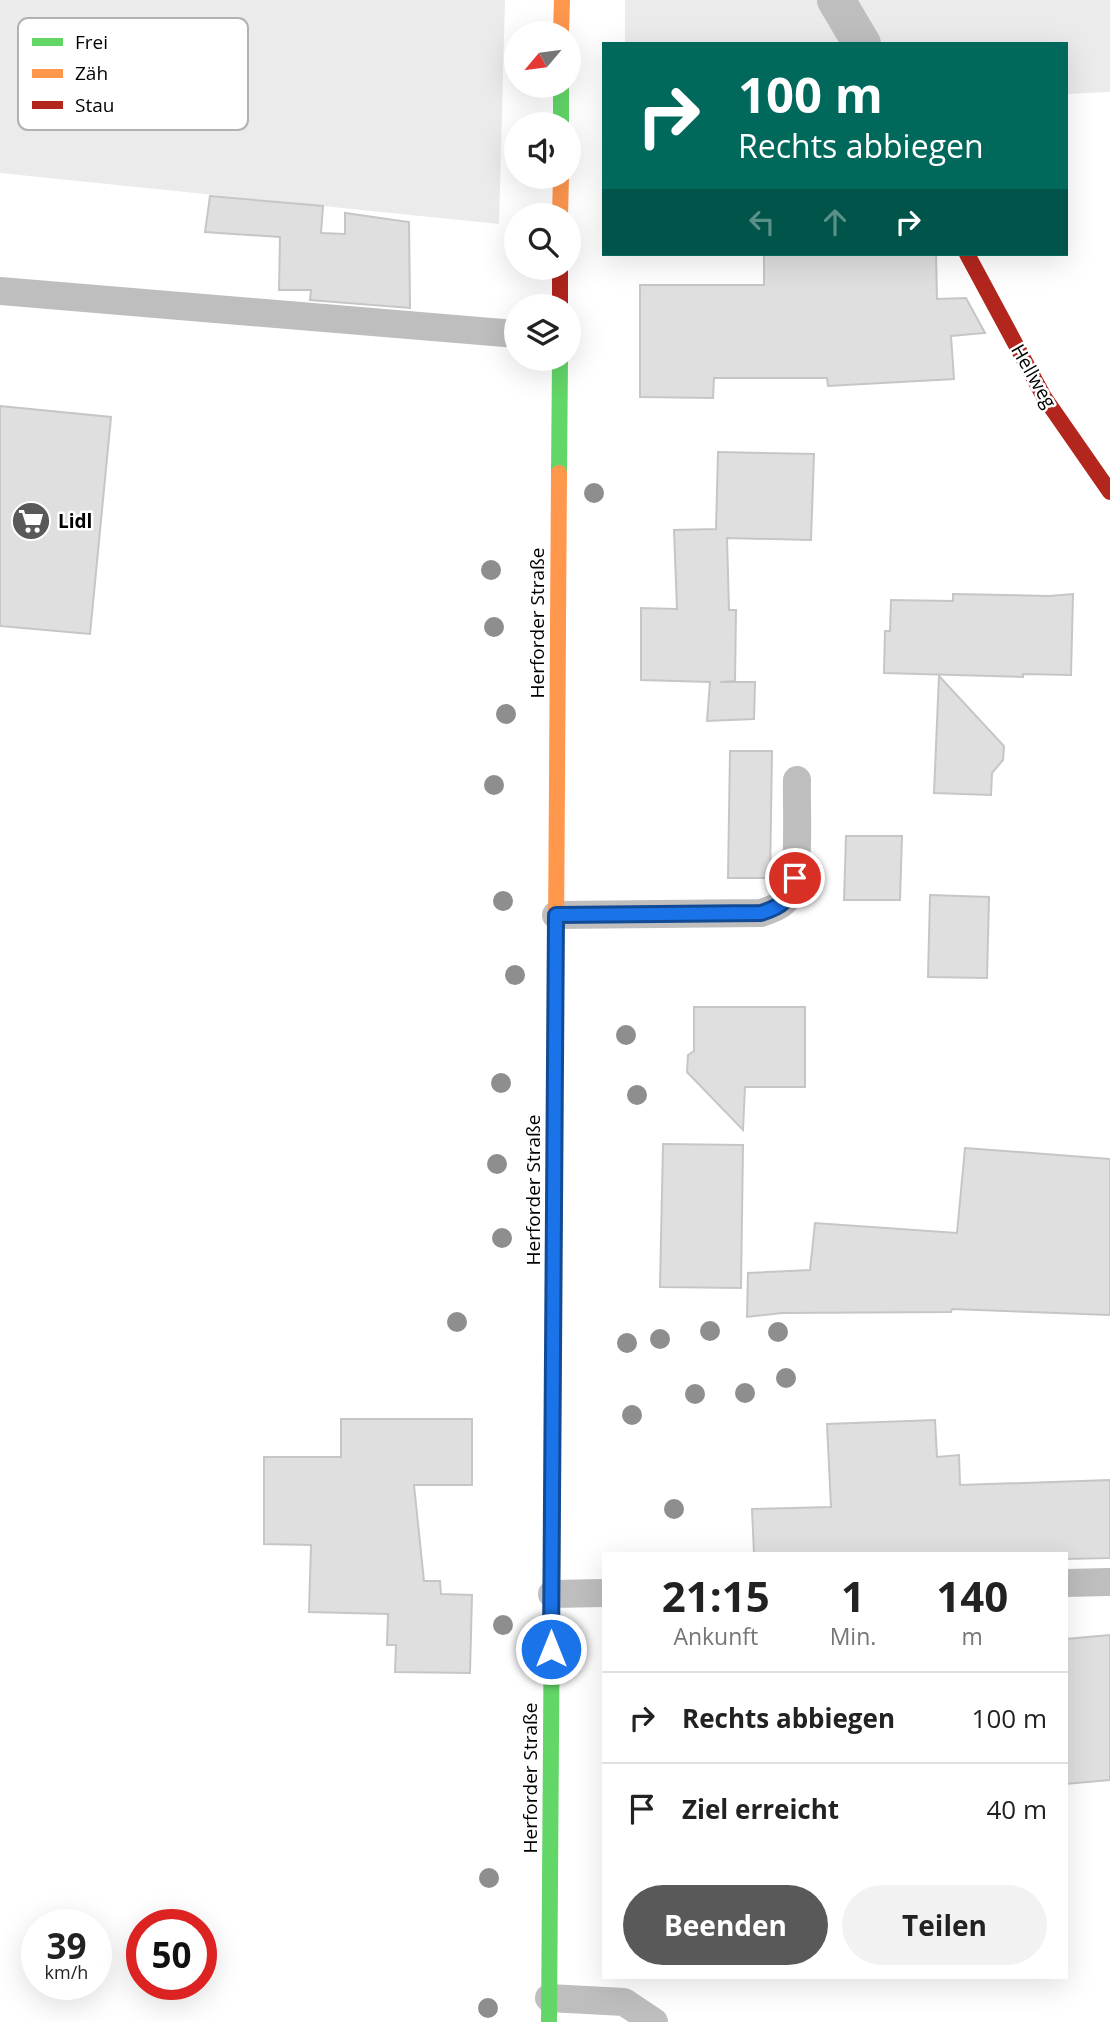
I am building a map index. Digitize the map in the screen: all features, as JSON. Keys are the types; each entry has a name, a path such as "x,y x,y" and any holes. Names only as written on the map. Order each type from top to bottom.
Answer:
{"main road":[{"path":"561,21 562,0"},
{"name":"Hellweg","path":"968,256 1044,397 1110,492"},
{"name":"Herforder Straße","path":"549,2010 559,371"}],"street":[{"path":"836,0 861,42"}],"lane":[{"path":"0,291 504,333"},
{"path":"556,915 761,913 778,907 790,895 795,878 797,779"},
{"path":"1068,1583 1110,1583"},
{"path":"552,1594 602,1593"},
{"path":"549,2010 624,2002 654,2022"}],"shaded area":[{"path":"0,0 505,0 499,224 0,173"},
{"path":"625,0 1110,0 1110,92 1068,94 1068,42 625,42"}],"building":[{"path":"210,196 323,206 321,233 345,234 345,213 409,222 410,308 310,300 311,290 279,290 280,237 205,232"},
{"path":"764,256 936,256 937,299 966,298 985,333 951,336 954,379 828,386 827,378 714,378 713,398 640,397 640,285 764,285"},
{"path":"0,406 111,417 90,634 0,626"},
{"path":"718,452 814,454 811,540 727,538 729,610 736,610 735,681 720,682 755,682 754,719 707,721 710,682 641,680 641,608 677,609 674,530 716,529"},
{"path":"953,594 1073,594 1071,675 1023,674 1023,677 884,673 885,631 890,631 891,600 953,601"},
{"path":"939,676 1004,746 1003,760 992,773 991,795 934,793"},
{"path":"730,751 772,751 770,878 728,878"},
{"path":"846,836 902,836 900,900 844,900"},
{"path":"930,895 989,897 987,978 928,977"},
{"path":"694,1007 805,1007 805,1087 745,1087 743,1130 687,1072 688,1055 694,1051"},
{"path":"663,1144 743,1145 741,1288 660,1287"},
{"path":"965,1148 1110,1159 1110,1315 952,1309 951,1312 782,1313 747,1317 748,1273 810,1270 815,1223 957,1233"},
{"path":"341,1419 472,1419 472,1485 414,1485 424,1581 440,1581 441,1594 472,1595 470,1673 395,1672 396,1645 387,1645 388,1614 309,1612 311,1545 264,1544 264,1457 341,1457"},
{"path":"935,1420 937,1457 959,1455 960,1485 1110,1480 1110,1558 1068,1559 1068,1552 754,1552 752,1509 831,1507 827,1424"},
{"path":"1110,1635 1110,1780 1068,1784 1068,1639"}],"traffic: fast":[{"path":"561,98 561,112"},
{"path":"559,473 560,371"},
{"path":"549,2022 552,1597"}],"traffic: slow":[{"path":"561,21 562,0"},
{"path":"560,203 561,189"},
{"path":"556,935 559,473"},
{"path":"552,1597 554,1248"}],"traffic: jam":[{"path":"968,256 1044,397 1110,492"},
{"path":"560,280 560,294"},
{"path":"554,1248 556,935"}],"place":[{"name":"Lidl","path":"31,521"}],"route":[{"path":"551,1649 556,915 761,913 778,907 790,895 795,878"}]}
